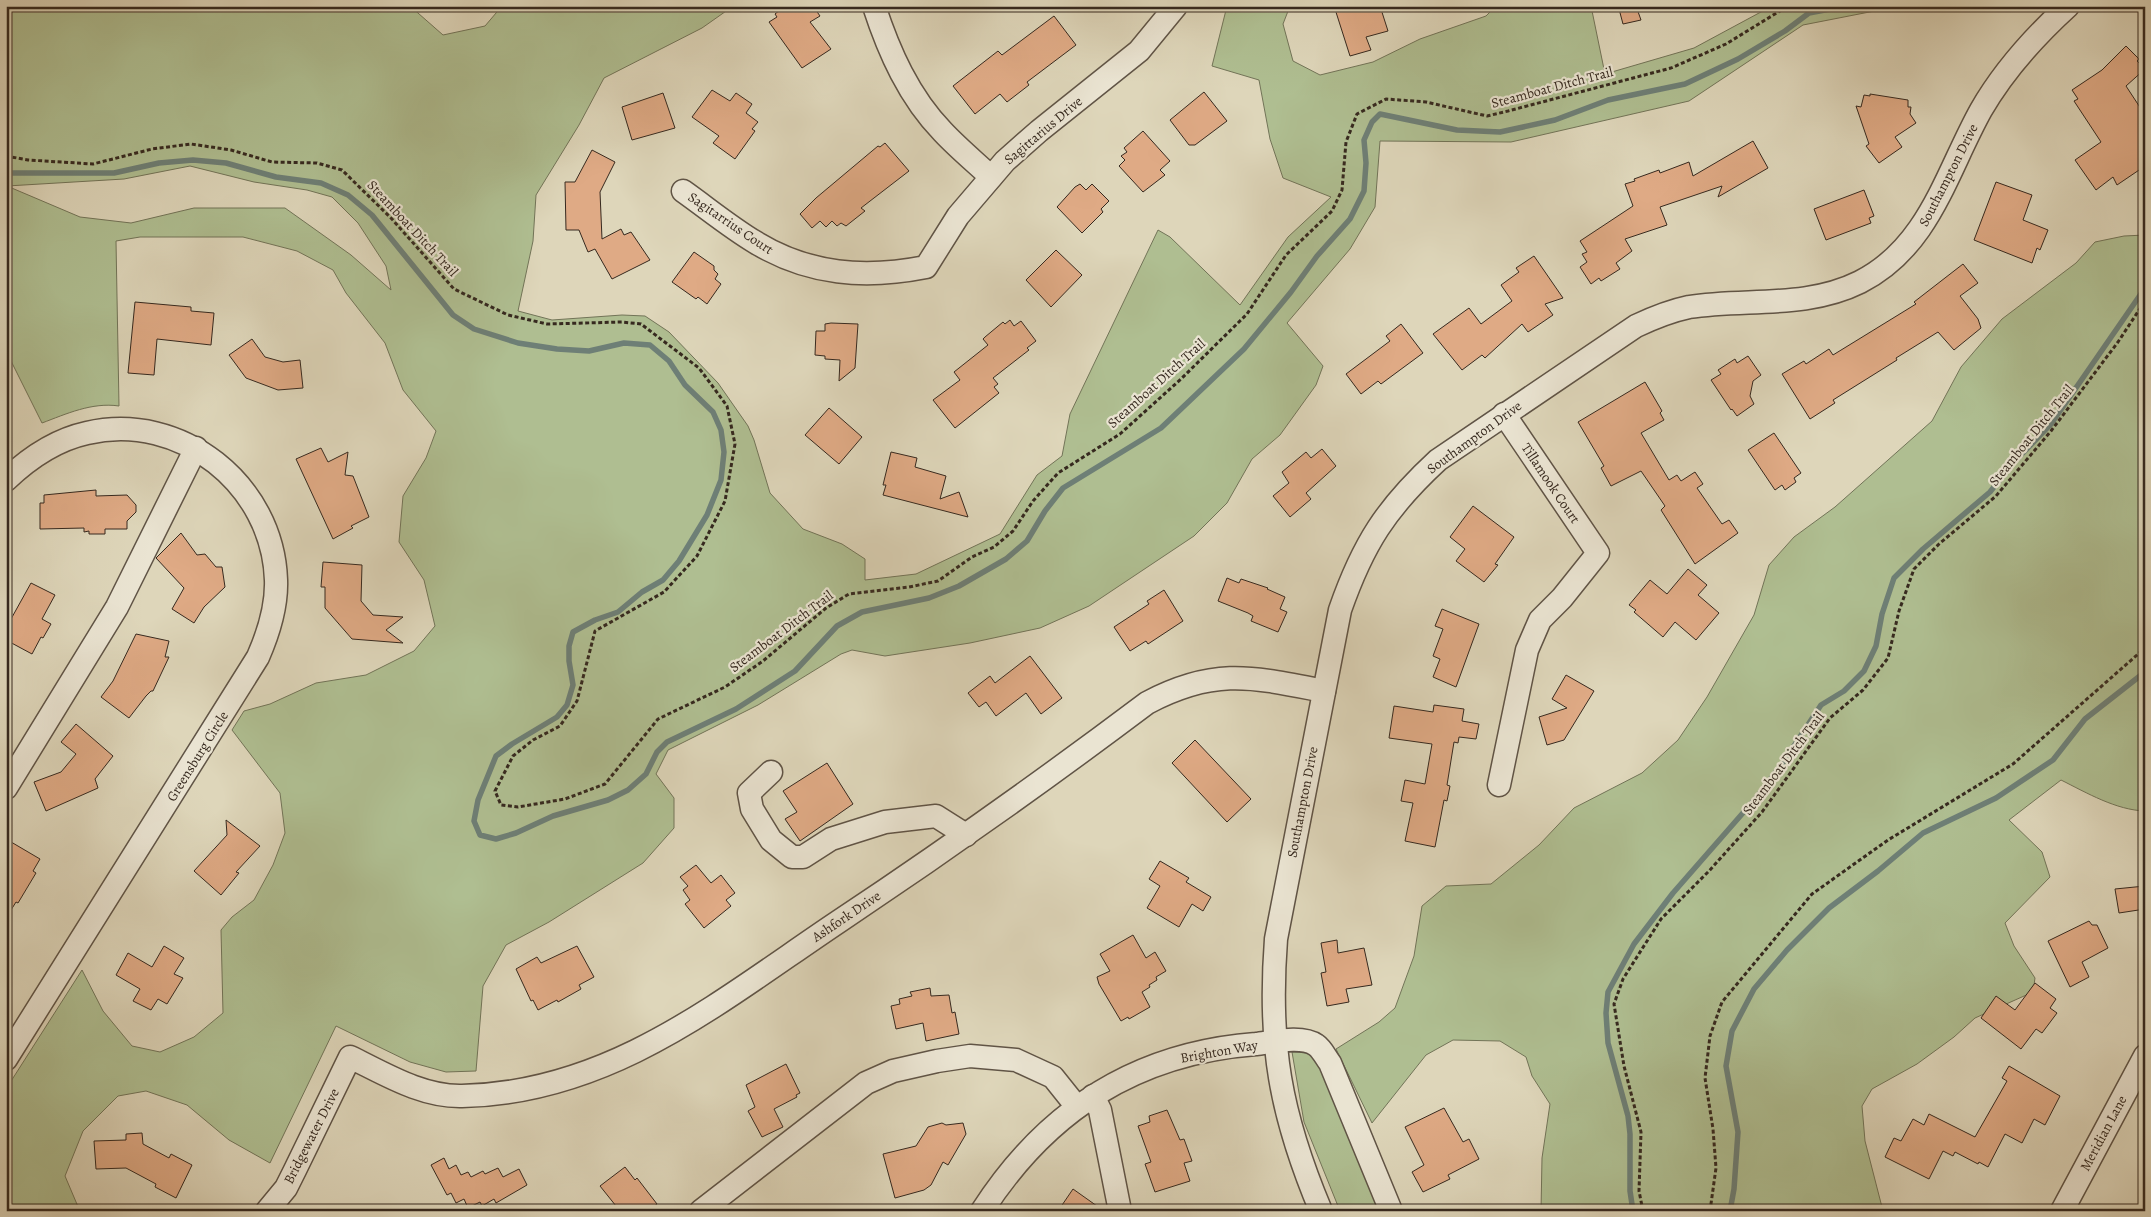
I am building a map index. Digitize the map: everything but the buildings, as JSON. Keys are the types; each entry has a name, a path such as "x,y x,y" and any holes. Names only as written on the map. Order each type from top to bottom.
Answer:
{"street":[{"path":"874,6 884,38 898,69 919,103 942,131 991,177"},
{"name":"Sagittarius Drive","path":"926,267 958,216 991,177 1039,130 1139,51 1176,6"},
{"name":"Southampton Drive","path":"1321,1211 1292,1134 1280,1088 1274,1042 1272,987 1276,939 1343,601 1352,575 1368,543 1410,486 1438,460 1636,326 1660,315 1688,308 1707,305 1808,299 1835,293 1860,282 1881,269 1901,252 1919,231 1933,207 1981,110 2003,76 2029,43 2068,6"},
{"name":"Sagitarrius Court","path":"683,191 755,242 779,255 807,265 840,273 870,274 898,273 926,267"},
{"name":"Tillamook Court","path":"1499,785 1527,650 1534,632 1540,620 1562,598 1598,553 1504,414"},
{"name":"Greensburg Circle","path":"6,480 42,451 65,440 88,433 115,429 142,430 169,437 196,448 218,462 239,483 254,504 266,528 273,554 276,580 275,607 269,632 258,657 6,1059"},
{"path":"6,788 117,607 196,448"},
{"name":"Ashfork Drive","path":"350,1057 414,1088 436,1094 460,1096 501,1093 541,1086 583,1075 618,1061 682,1026 966,835 1147,703 1169,691 1193,683 1221,678 1260,679 1324,691"},
{"path":"771,772 749,793 752,809 772,840 792,857 803,857 831,839 885,822 936,816 966,835"},
{"name":"Brighton Way","path":"982,1211 1003,1179 1029,1148 1058,1122 1085,1102 1130,1075 1167,1061 1204,1051 1294,1039 1316,1044 1330,1063 1391,1211"},
{"path":"701,1211 866,1083 893,1071 936,1061 970,1056 1016,1060 1053,1076 1085,1102 1100,1110 1120,1211"},
{"name":"Meridian Lane","path":"2062,1211 2145,1056"},
{"name":"Bridgewater Drive","path":"267,1211 286,1188 350,1057"}],"path":[{"name":"Steamboat Ditch Trail","path":"6,156 28,160 93,164 152,149 190,144 232,150 272,162 317,163 342,170 391,218 454,289 508,315 547,324 622,322 641,324 698,368 727,406 735,444 725,501 697,556 664,592 595,632 577,701 560,726 533,740 513,756 495,791 502,805 518,807 565,799 605,784 658,719 725,686 763,660 826,608 849,594 909,587 938,581 972,557 994,546 1014,531 1033,501 1058,474 1120,434 1181,379 1234,327 1246,314 1286,255 1332,211 1342,190 1346,142 1357,114 1386,99 1426,102 1487,116 1508,111 1671,68 1726,44 1788,6"},
{"name":"Steamboat Ditch Trail","path":"1643,1211 1639,1192 1641,1132 1624,1066 1614,1004 1623,979 1661,919 1762,812 1830,718 1863,690 1888,658 1899,611 1914,569 1939,544 1996,496 2052,431 2145,302"},
{"path":"1710,1211 1716,1168 1713,1129 1704,1078 1710,1036 1722,1002 1812,894 1888,840 2013,764 2145,648"}],"green space":[{"path":"6,6 410,6 443,35 485,26 502,6 729,6 729,9 702,28 604,78 579,125 536,195 533,241 518,311 552,320 622,315 645,316 669,332 718,383 748,426 770,493 803,529 842,544 865,559 865,580 916,574 1000,534 1037,475 1062,456 1070,414 1158,230 1170,237 1240,305 1288,237 1331,197 1283,178 1270,139 1259,80 1212,66 1227,6 1290,6 1283,24 1293,61 1320,75 1373,62 1420,39 1486,16 1496,6 1591,6 1605,74 1694,48 1772,6 1900,6 1803,25 1689,101 1511,142 1380,141 1375,207 1350,249 1287,323 1323,366 1316,385 1280,435 1252,459 1227,503 1194,536 1089,606 1040,628 970,643 885,656 852,650 841,654 758,705 668,750 656,774 674,798 674,828 643,863 549,922 506,945 483,986 476,1071 446,1072 410,1062 336,1026 270,1163 229,1140 187,1105 146,1091 118,1096 83,1131 65,1176 81,1211 6,1211 6,1089 82,970 103,1011 132,1046 160,1052 194,1037 223,1013 221,930 232,917 254,900 273,865 285,833 280,793 232,730 244,711 270,704 316,683 366,675 414,651 435,626 424,580 399,542 403,496 426,458 436,431 403,390 385,343 346,293 333,270 297,251 243,237 140,237 116,241 119,406 89,407 42,423 6,351","holes":["190,166 254,182 307,190 332,197 358,223 386,266 391,290 351,255 285,208 194,208 131,223 80,217 7,186 124,179"]},
{"path":"2145,235 2145,811 2123,808 2061,780 2009,820 2042,852 2050,877 2005,923 2014,946 2035,978 2033,992 1975,1018 1954,1037 1917,1064 1872,1089 1862,1106 1865,1141 1883,1211 1541,1211 1542,1158 1550,1104 1532,1076 1526,1057 1500,1041 1453,1040 1426,1055 1372,1123 1336,1049 1379,1022 1395,1008 1414,956 1422,906 1446,886 1491,884 1539,845 1574,808 1642,773 1678,740 1707,697 1754,615 1769,565 1794,537 1835,507 1932,421 1961,367 2002,319 2076,263 2095,242 2124,236"},
{"path":"1292,1052 1309,1052 1321,1061 1381,1211 1340,1211 1304,1122"}],"waterway":[{"path":"6,173 114,173 159,163 193,160 226,163 276,177 321,183 348,195 372,215 453,315 474,329 518,343 557,349 589,351 624,343 650,345 669,361 685,385 713,412 721,430 724,452 721,480 707,515 679,561 663,580 642,592 618,612 595,620 573,632 569,646 569,661 573,685 567,705 557,717 496,756 478,800 474,821 480,835 496,839 516,833 553,816 608,800 628,790 646,774 657,752 667,742 736,709 795,671 837,626 862,612 929,598 959,586 1006,559 1027,541 1045,511 1063,488 1161,428 1244,349 1291,292 1317,256 1350,219 1364,191 1366,163 1364,140 1372,122 1380,114 1457,130 1500,132 1555,120 1608,100 1685,84 1738,59 1785,31 1809,13 1846,6"},
{"path":"1633,1211 1630,1191 1630,1134 1628,1116 1608,1043 1606,1013 1608,992 1634,944 1673,893 1756,798 1782,764 1821,705 1844,691 1864,671 1876,646 1882,614 1894,578 1923,549 1990,492 2012,464 2051,424 2145,288"},
{"path":"1730,1211 1734,1189 1738,1132 1726,1066 1732,1031 1754,989 1787,950 1829,908 1878,871 1923,833 1996,798 2053,760 2085,719 2145,672"}]}
